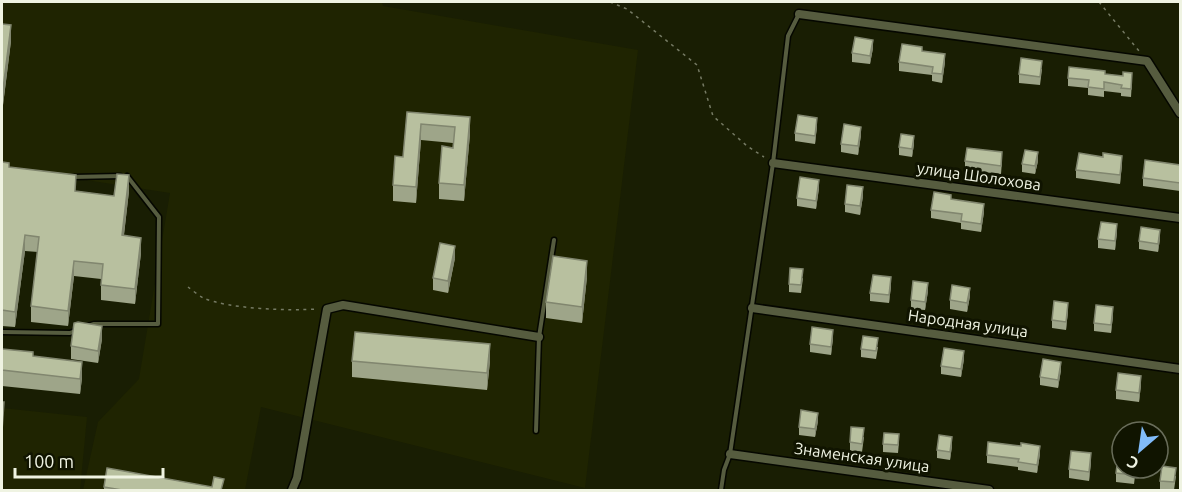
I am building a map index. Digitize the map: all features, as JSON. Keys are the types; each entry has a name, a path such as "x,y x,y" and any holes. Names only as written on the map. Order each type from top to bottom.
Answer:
{"street":[{"path":"799,14 1147,61 1180,113"},
{"name":"улица Шолохова","path":"773,163 1180,218"},
{"path":"291,490 297,478 327,309 343,305 539,337"},
{"name":"Народная улица","path":"752,308 1180,369"},
{"name":"Знаменская улица","path":"730,453 990,490"}],"lane":[{"path":"721,490 724,470 730,453 752,308 788,36 799,14"},
{"path":"70,177 127,176 159,217 158,324 94,324 86,327"},
{"path":"536,431 539,337 554,240"},
{"path":"2,332 70,333 78,330"}],"path":[{"path":"610,2 627,9 697,65 713,116 747,146 773,163"},
{"path":"1099,2 1147,61"},
{"path":"188,286 203,298 228,303 288,311 327,309"}],"shaded area":[{"path":"2,2 382,2 383,6 638,50 585,488 261,407 245,490 83,490 98,422 139,379 170,193 2,167"},
{"path":"2,408 87,417 80,490 2,490"}],"building":[{"path":"2,24 11,25 2,97"},
{"path":"855,37 873,40 870,56 852,53"},
{"path":"902,44 922,47 922,51 945,54 942,74 932,73 933,67 899,62"},
{"path":"1021,58 1042,61 1040,77 1019,74"},
{"path":"1069,67 1105,71 1105,74 1123,76 1123,72 1132,73 1131,89 1104,82 1104,89 1088,87 1089,80 1068,78"},
{"path":"407,112 470,117 464,185 439,183 442,146 453,148 455,127 421,124 416,187 393,185 395,156 403,157"},
{"path":"798,115 817,118 815,136 795,133"},
{"path":"844,124 861,127 858,146 841,144"},
{"path":"901,134 914,136 912,149 899,147"},
{"path":"967,148 1002,152 1001,166 965,161"},
{"path":"1025,150 1038,152 1035,166 1022,164"},
{"path":"1079,153 1103,157 1103,153 1122,156 1120,175 1076,170"},
{"path":"1145,160 1180,165 1180,183 1143,178"},
{"path":"2,162 9,163 9,167 76,175 75,191 114,196 117,174 129,175 122,235 141,238 135,289 101,285 103,264 74,261 68,311 31,306 39,237 25,235 15,312 2,310"},
{"path":"800,177 819,180 816,201 797,198"},
{"path":"847,185 863,187 860,206 845,204"},
{"path":"934,192 951,195 951,199 984,204 981,224 961,221 962,214 931,210"},
{"path":"1101,222 1117,224 1115,241 1098,239"},
{"path":"1141,227 1160,230 1158,244 1139,241"},
{"path":"440,243 455,246 448,281 433,278"},
{"path":"553,256 587,261 582,307 546,302"},
{"path":"790,268 803,269 801,285 789,284"},
{"path":"873,275 891,277 889,295 870,293"},
{"path":"913,281 928,283 925,302 911,300"},
{"path":"952,285 970,288 967,303 950,300"},
{"path":"1054,301 1068,303 1066,322 1052,320"},
{"path":"1096,305 1113,307 1111,325 1094,323"},
{"path":"74,323 102,326 98,351 71,346"},
{"path":"812,327 833,330 831,347 810,344"},
{"path":"355,332 490,344 487,373 352,361"},
{"path":"863,336 878,338 876,351 861,349"},
{"path":"944,348 964,351 961,369 941,366"},
{"path":"2,349 33,352 33,356 82,362 80,379 2,370"},
{"path":"1043,359 1061,362 1058,380 1040,377"},
{"path":"1118,373 1141,376 1139,393 1116,390"},
{"path":"2,402 4,402 2,431"},
{"path":"801,410 818,413 815,429 799,427"},
{"path":"851,427 864,428 862,444 850,442"},
{"path":"884,433 899,434 898,445 883,444"},
{"path":"939,435 952,437 950,452 937,450"},
{"path":"988,442 1040,446 1037,465 1018,462 1019,459 987,455"},
{"path":"1071,451 1091,453 1089,472 1069,469"},
{"path":"1170,467 1176,468 1174,482 1160,481 1170,480"},
{"path":"107,468 212,487 214,477 224,479 221,490 122,490 104,487"}]}
